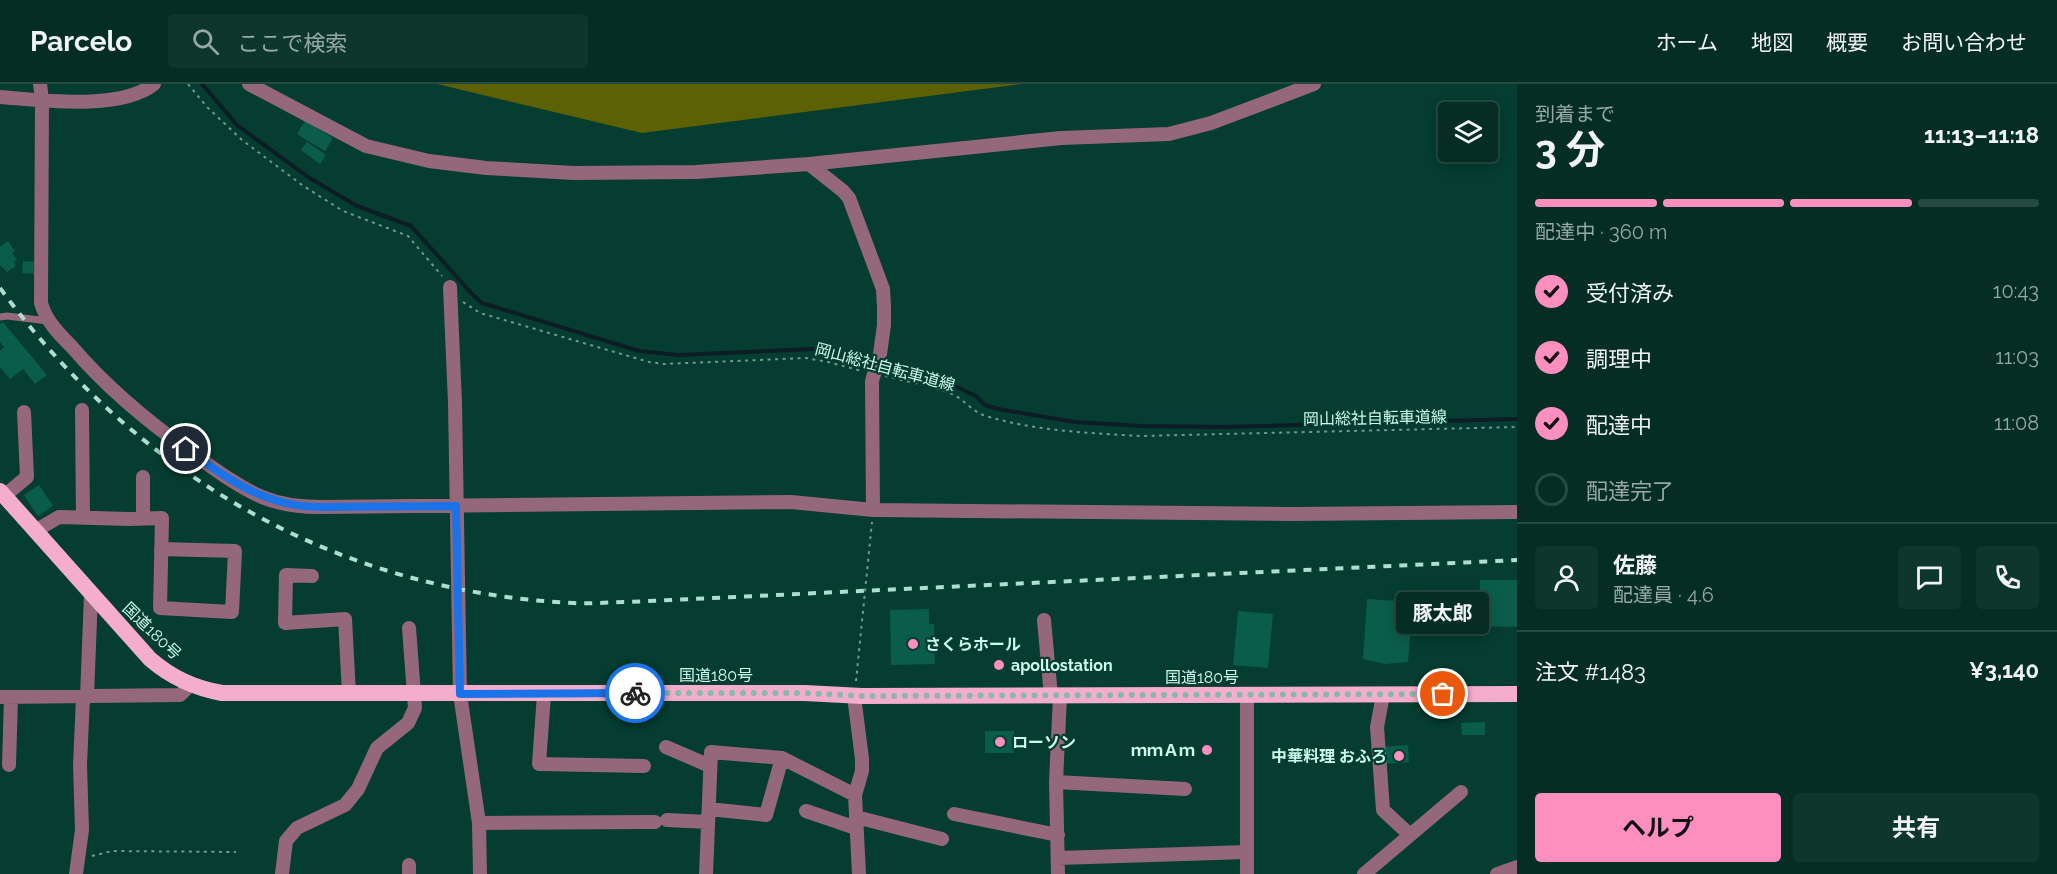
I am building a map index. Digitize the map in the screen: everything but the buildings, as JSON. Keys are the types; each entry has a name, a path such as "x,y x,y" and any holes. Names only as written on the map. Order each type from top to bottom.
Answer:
{"highway":[{"name":"国道180号","path":"2,493 150,659 162,669 190,685 222,693 805,693 854,696 1517,694"}],"street":[{"path":"40,84 42,100 41,303 49,322 114,393 157,428 222,474 262,497 300,507 791,502 873,510 1290,514 1517,512"},
{"path":"0,97 81,103 142,92 154,84"},
{"path":"249,84 366,146 429,161 486,168 574,173 696,172 809,164 1061,138 1169,134 1211,123 1314,84"},
{"path":"809,164 849,198 882,289 884,325 880,354 873,373 873,510"},
{"path":"450,287 460,694 479,823 480,874"},
{"path":"82,410 83,518"},
{"path":"2,493 27,477 24,412"},
{"path":"143,477 143,519"},
{"path":"35,531 59,516 162,518 161,549 160,608 232,612 235,551 161,549"},
{"path":"312,576 286,575 285,622 345,619 349,694"},
{"path":"76,867 82,830 80,765 91,594"},
{"path":"1044,620 1055,696 1058,874"},
{"path":"282,874 286,841 297,828 345,805 358,789 377,748 408,723 415,708 409,628"},
{"path":"9,765 6,697 180,695 190,685"},
{"path":"544,694 539,764 644,766"},
{"path":"1247,695 1247,874"},
{"path":"1383,695 1377,727 1383,810 1410,835"},
{"path":"854,696 862,759 862,771 855,795 859,874"},
{"path":"666,747 710,766"},
{"path":"706,874 711,752 782,758 855,795"},
{"path":"479,823 661,821 709,815 766,815 782,758"},
{"path":"1056,782 1185,789"},
{"path":"1364,874 1461,792"},
{"path":"806,811 942,839"},
{"path":"954,814 1058,835"},
{"path":"1058,858 1247,852"},
{"path":"1497,874 1517,867"}],"lane":[{"path":"0,317 49,322"}],"path":[{"name":"岡山総社自転車道線","path":"188,84 225,125 302,185 343,211 408,236 460,299 480,313 649,362 664,364 806,358 954,395 984,416 1046,429 1100,434 1140,436 1517,427"},
{"path":"854,696 873,510"},
{"path":"76,867 112,851 236,852"}],"shaded area":[{"path":"437,84 1022,84 642,133"}],"waterway":[{"path":"202,84 237,125 308,177 357,206 411,226 482,303 639,351 678,355 813,349 873,364"},
{"path":"881,366 944,381 976,396 985,405 998,409 1075,422 1222,427 1517,419"}],"railway":[{"path":"0,288 55,355 115,415 180,468 250,512 325,548 404,576 487,594 573,603 628,602 1517,560"}],"way so far":[{"path":"635,693 805,693 862,696 1443,694"}],"place":[{"name":"さくらホール","path":"913,644"},
{"name":"apollostation","path":"999,665"},
{"name":"豚太郎","path":"1443,694"},
{"name":"ローソン","path":"1000,742"},
{"name":"ｍｍＡｍ","path":"1207,750"},
{"name":"中華料理 おふろ","path":"1399,756"}],"route":[{"path":"186,449 244,488 283,504 300,507 456,506 460,694 635,693"}]}
